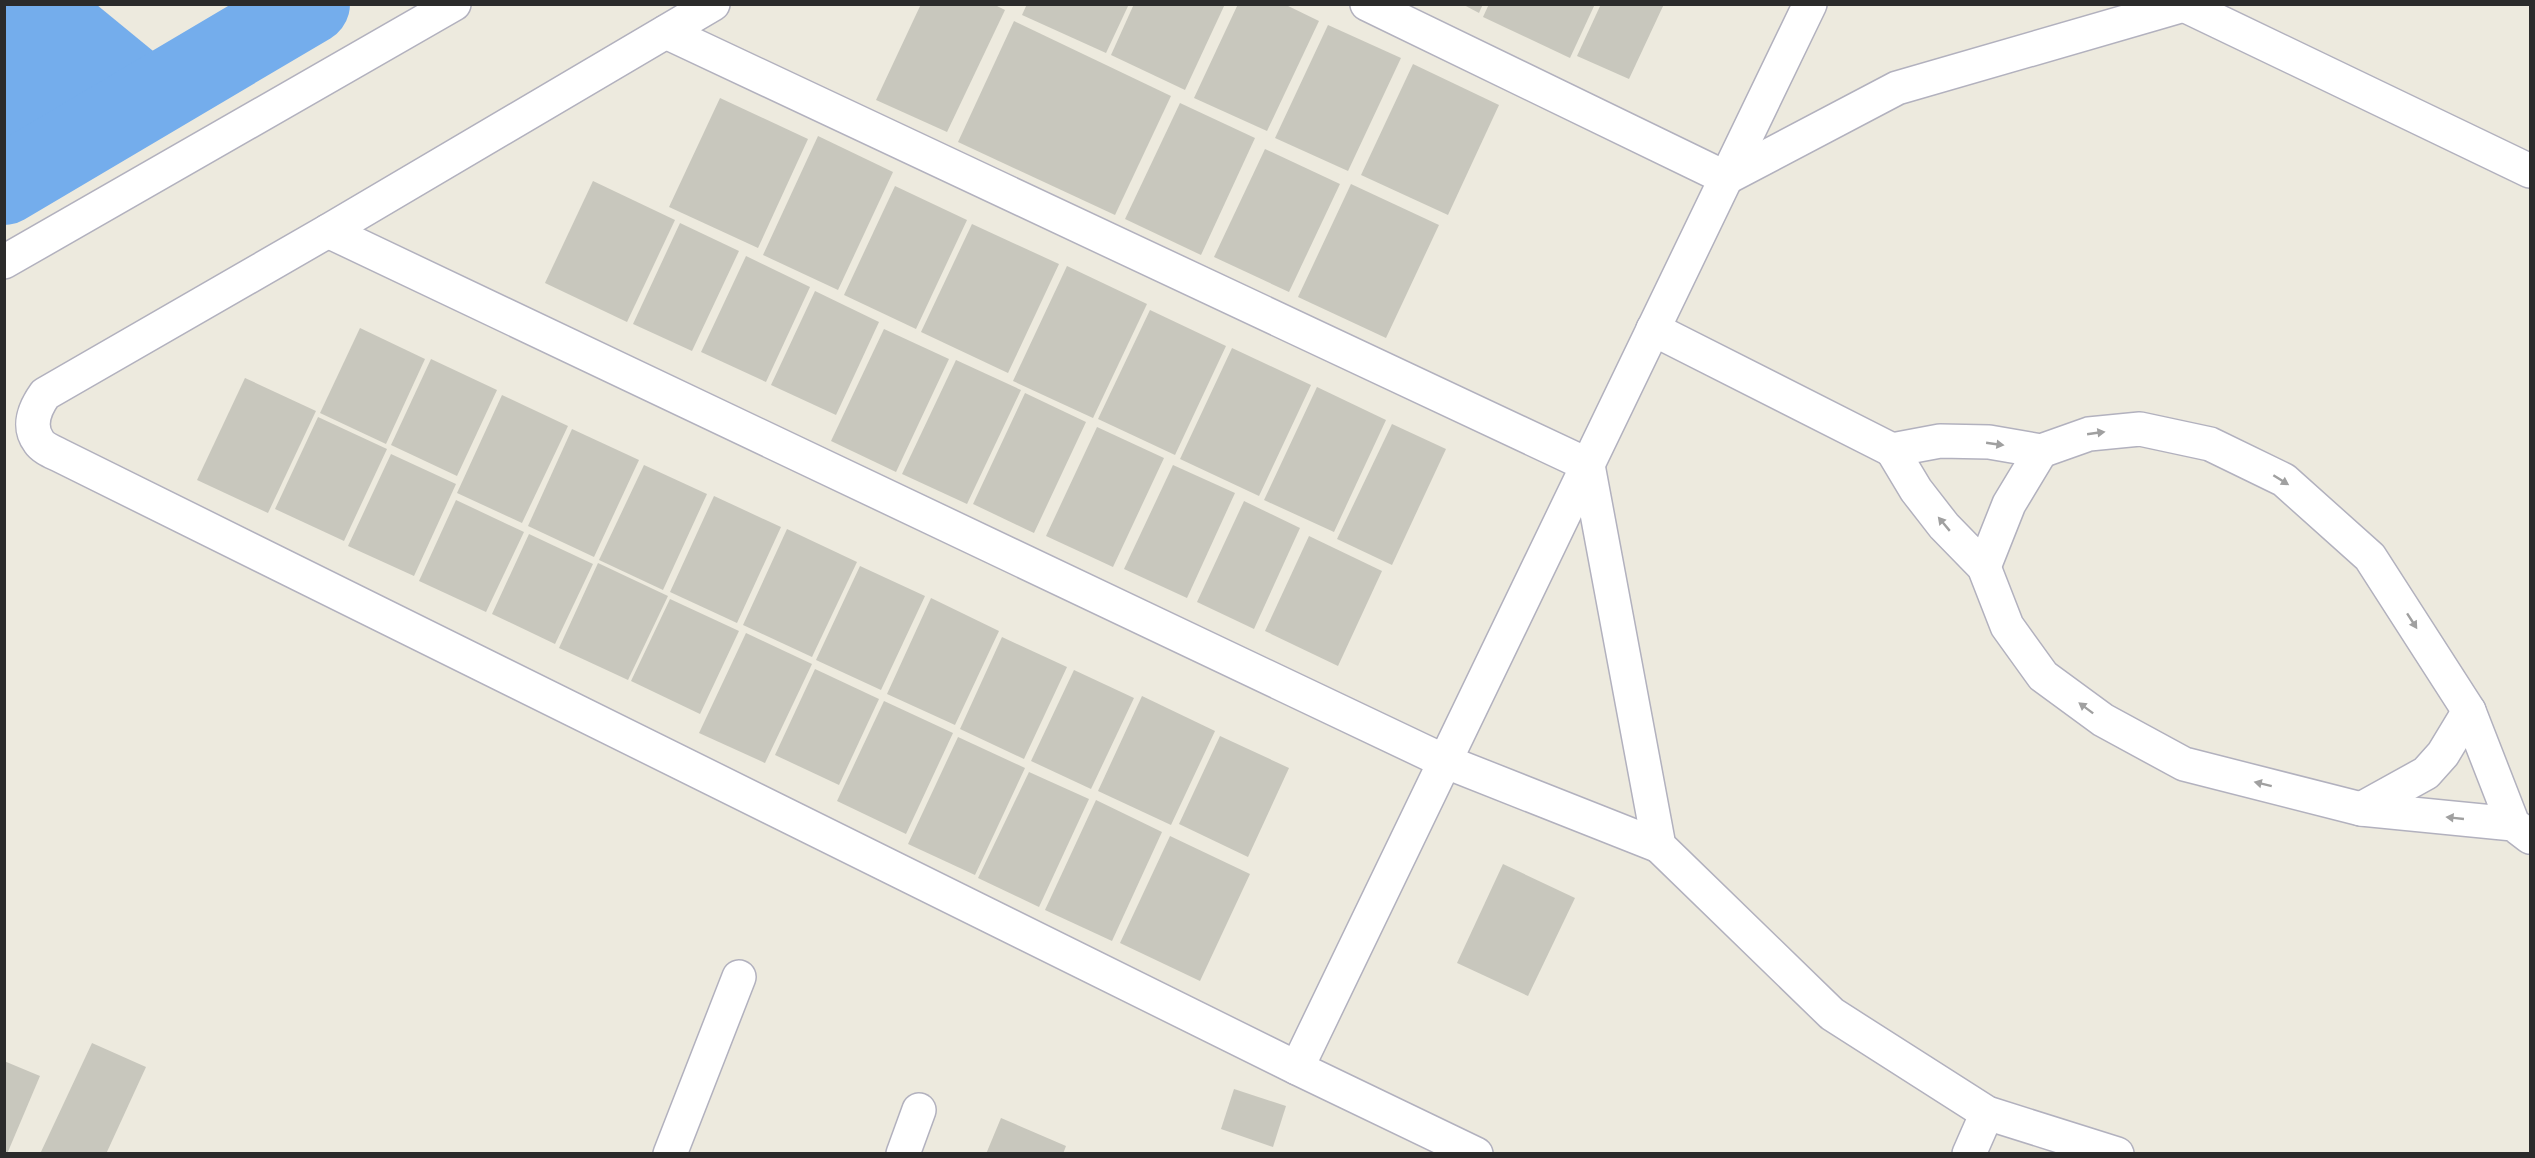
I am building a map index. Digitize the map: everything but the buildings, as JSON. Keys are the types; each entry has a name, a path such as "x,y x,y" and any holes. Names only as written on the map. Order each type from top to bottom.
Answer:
{"street":[{"path":"4,262 454,4"},
{"path":"712,4 328,231 45,394 34,409 32,426 39,443 80,466 1297,1068 1476,1154"},
{"path":"1367,4 1726,178"},
{"path":"1297,1068 1810,4"},
{"path":"1726,178 1897,88 2183,5 2530,172"},
{"path":"666,32 1588,465"},
{"path":"328,231 1444,761 1659,846 1832,1014 1987,1113 2117,1154"},
{"path":"1653,329 1892,450 1917,490 1944,526 1984,567 2007,626 2043,676 2103,720 2184,764 2361,808 2522,830"},
{"path":"1892,450 1940,441 1989,442 2041,451 2089,434 2140,429 2210,444 2284,480 2370,557 2469,711 2522,830"},
{"path":"1984,567 2009,504 2041,451"},
{"path":"1588,465 1659,846"},
{"path":"2361,808 2427,773 2443,754 2469,711"},
{"path":"670,1154 739,977"},
{"path":"903,1154 919,1110"},
{"path":"1969,1154 1987,1113"}],"water":[{"path":"4,5 97,5 186,78 5,185"}],"waterway":[{"path":"4,185 310,4"}]}
